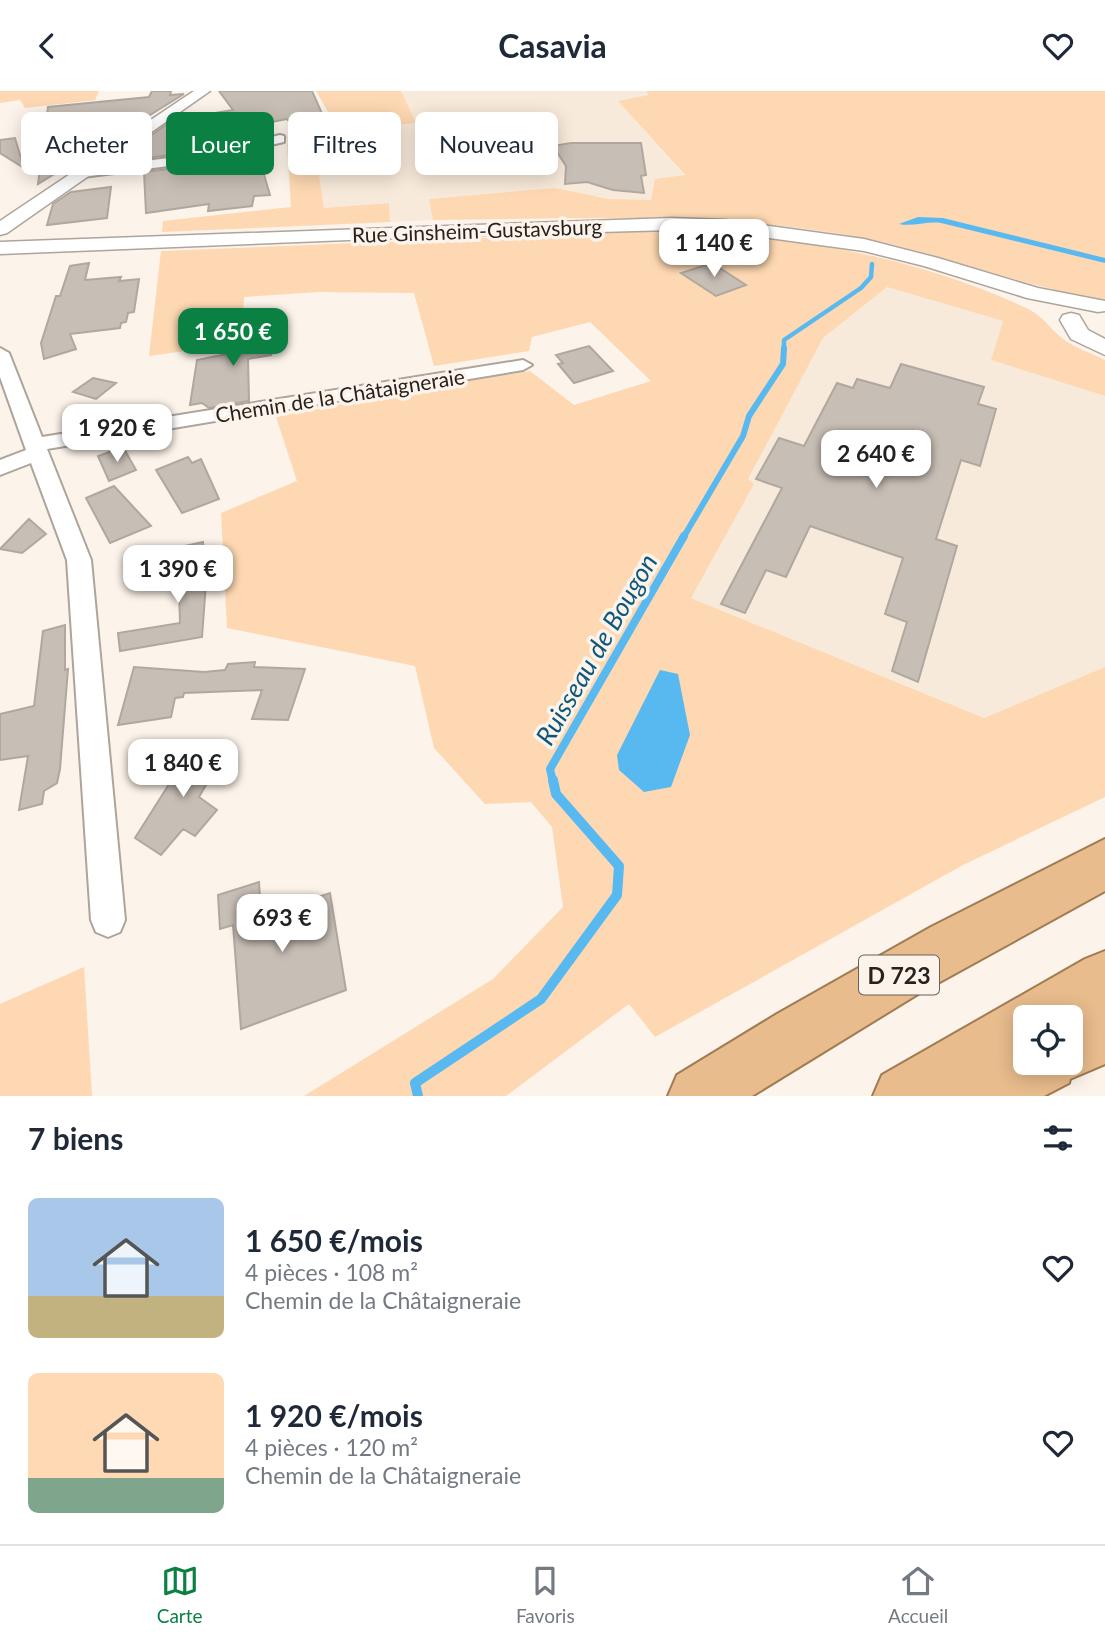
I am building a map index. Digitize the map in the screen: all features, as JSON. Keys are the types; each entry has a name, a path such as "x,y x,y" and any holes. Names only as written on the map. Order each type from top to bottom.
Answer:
{"highway":[{"name":"D 723","path":"698,1096 859,998 1026,903 1105,864"},
{"path":"1061,1005 1105,979"},
{"path":"912,1091 1013,1033"},
{"path":"1083,1044 1105,1033"},
{"path":"912,1091 984,1095 1023,1075"}],"street":[{"path":"152,126 203,91"},
{"path":"152,164 192,159 280,139"},
{"path":"0,229 80,175"},
{"name":"Rue Ginsheim-Gustavsburg","path":"0,248 449,230 704,225 840,241 912,257 1058,300 1102,306"},
{"name":"Rue Ginsheim-Gustavsburg","path":"989,281 1071,320 1079,334 1105,348"},
{"path":"1071,320 1080,309 1102,306"},
{"path":"0,353 79,560 108,920"},
{"name":"Chemin de la Châtaigneraie","path":"0,468 35,449 523,365"}],"shaded area":[{"path":"0,91 99,91 95,100 25,108 20,100 0,103"},
{"path":"316,91 401,91 415,123 401,125 401,112 328,112"},
{"path":"401,91 646,91 650,95 619,102 685,176 651,200 623,201 597,196 430,199 433,220 390,222 389,203 324,208 319,175 401,175 401,124 415,123"},
{"path":"646,91 1105,91 1105,300 1040,286 880,242 796,227 692,219 433,220 429,199 555,188 609,199 651,200 655,179 685,175 618,101 649,95"},
{"path":"289,175 319,175 324,208 389,203 390,222 162,232 163,221 291,207"},
{"path":"653,231 796,242 890,260 936,273 1026,308 1038,315 1067,342 1105,360 1105,396 991,360 1003,321 887,287 823,338 748,479 754,484 691,598 984,718 1105,667 1105,797 963,865 655,1037 629,1004 506,1096 304,1096 493,979 563,907 552,827 531,802 485,804 434,748 415,666 227,628 221,513 297,481 276,417 440,385 530,371 574,405 651,381 590,322 532,337 529,351 434,366 414,293 318,292 244,297 241,343 149,356 161,251"},
{"path":"887,287 1003,321 991,360 1105,396 1105,667 984,718 691,598 753,485 747,479 823,338"},
{"path":"84,967 92,1096 0,1096 0,1004"}],"water":[{"path":"918,217 943,218 1105,258 1105,263 941,223 899,224"},
{"path":"660,670 678,674 690,735 671,787 644,792 619,770 617,755"}],"building":[{"path":"152,91 171,91 170,95 184,94 152,114 47,112 48,107 149,97"},
{"path":"219,91 312,91 321,112 288,112 288,120 274,122 274,112 221,112 233,110"},
{"path":"166,125 166,155 152,157 152,135"},
{"path":"15,138 21,166 0,153 0,140"},
{"path":"641,143 646,175 641,176 644,193 613,190 587,182 565,184 566,166 558,154 558,145"},
{"path":"166,169 166,175 264,175 270,195 254,196 252,206 208,211 209,204 146,213 144,175 152,175 152,171"},
{"path":"39,175 53,175 38,184"},
{"path":"111,187 107,218 47,225 53,204 71,192"},
{"path":"89,263 85,280 121,277 119,281 139,279 134,312 128,313 126,322 121,323 120,328 70,334 76,349 44,359 41,343 56,296 60,296 70,266"},
{"path":"712,263 746,285 716,296 681,273"},
{"path":"271,317 272,326 283,326 271,355 248,359 249,401 209,408 202,403 190,405 197,360 247,350 248,321"},
{"path":"589,346 613,371 574,383 558,364 563,363 556,355"},
{"path":"901,364 984,387 978,404 996,409 980,466 961,460 936,539 957,546 918,682 892,671 907,622 885,614 903,558 810,526 786,577 766,570 745,613 721,604 782,488 756,479 779,438 804,446 837,383 853,388 857,379 890,388"},
{"path":"93,378 116,383 96,399 73,392"},
{"path":"123,447 136,470 109,481 98,456"},
{"path":"188,457 192,463 201,459 219,499 182,513 156,470"},
{"path":"114,486 151,526 110,543 86,498"},
{"path":"29,519 46,534 22,553 0,549"},
{"path":"203,542 206,583 202,637 120,651 118,633 180,623 180,547"},
{"path":"65,625 65,670 68,669 57,783 44,791 42,804 19,810 28,756 0,760 0,714 34,706 43,631"},
{"path":"255,662 254,667 305,669 288,720 252,719 262,690 184,693 183,697 175,698 171,717 118,725 134,667 204,672 225,670 228,664"},
{"path":"197,740 228,747 199,797 217,810 195,836 183,829 161,855 135,838"},
{"path":"259,882 261,916 330,893 346,990 241,1029 233,925 220,929 218,895"}],"waterway":[{"name":"Ruisseau de Bougon","path":"784,348 784,340 861,288 871,277 872,264"},
{"name":"Ruisseau de Bougon","path":"683,538 743,436 749,416 783,364 784,348"},
{"name":"Ruisseau de Bougon","path":"553,782 550,769 684,536"},
{"name":"Ruisseau de Bougon","path":"418,1096 415,1083 541,999 617,895 619,866 556,794 553,780"}]}
